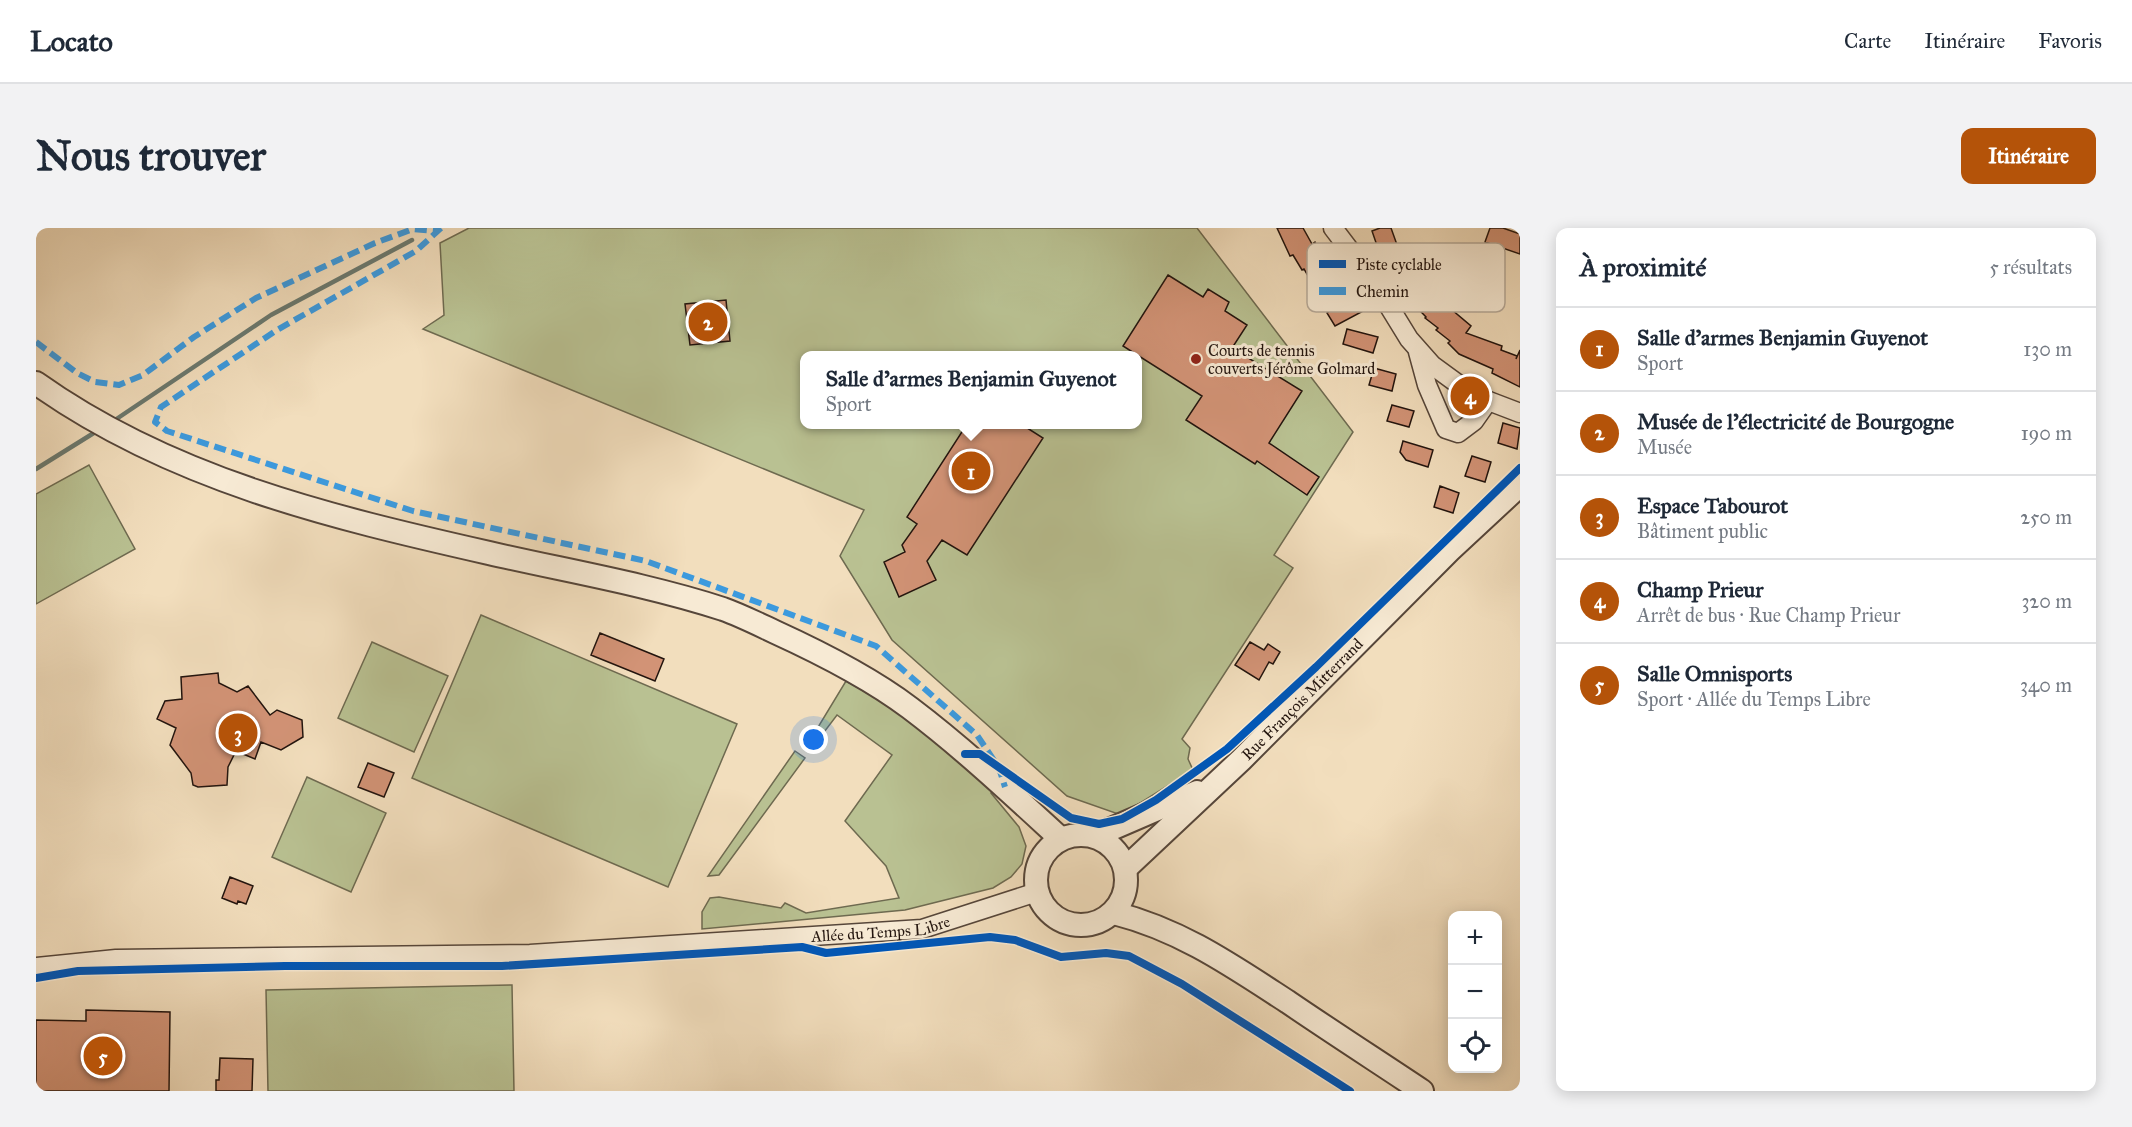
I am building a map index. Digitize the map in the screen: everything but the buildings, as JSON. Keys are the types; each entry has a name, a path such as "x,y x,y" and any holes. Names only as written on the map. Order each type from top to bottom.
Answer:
{"street":[{"path":"1333,228 1344,243"},
{"path":"1393,312 1418,351 1446,377 1488,401 1520,413"},
{"path":"1418,351 1427,385 1446,429 1458,433 1466,428 1488,401"},
{"path":"36,383 123,435 222,482 278,501 488,553 634,584 725,609 834,661 908,707 1005,787 1061,839"},
{"name":"Rue François Mitterrand","path":"1126,868 1241,760 1442,558 1520,485"},
{"name":"Rue François Mitterrand","path":"1095,836 1212,785"},
{"path":"1083,834 1095,836 1108,843 1119,854 1126,868 1126,892 1114,913 1103,921 1076,926 1051,915 1037,892 1036,876 1040,861 1048,849 1061,839 1083,834"},
{"name":"Allée du Temps Libre","path":"36,967 116,959 530,954 922,928 1037,892"},
{"path":"1114,913 1148,921 1181,935 1253,979 1422,1091"}],"green space":[{"path":"469,228 1197,228 1353,432 1274,555 1293,568 1182,739 1190,748 1188,759 1193,770 1121,815 1067,796 892,640 840,556 864,510 423,329 444,315 440,243"},
{"path":"89,465 135,549 36,604 36,494"},
{"path":"481,615 737,724 668,887 412,778"},
{"path":"372,642 448,676 414,752 338,718"},
{"path":"846,681 904,718 992,790 991,793 1019,827 1026,846 1022,864 1011,877 993,888 905,910 702,929 702,912 710,898 719,897 781,908 785,903 806,913 899,898 886,866 845,821 892,755 837,715 809,752 806,747"},
{"path":"795,751 805,758 719,875 708,876"},
{"path":"307,777 386,813 351,892 272,857"},
{"path":"512,985 514,1091 268,1091 266,990"}],"waterway":[{"path":"112,422 271,315 412,240"},
{"path":"36,469 97,431"}],"marked path":[{"path":"441,228 416,251 277,330 161,407 155,422 167,431 413,511 646,561 876,646 977,735 999,768 1005,787"},
{"path":"36,342 77,373 95,382 119,385 143,375 194,337 256,298 375,243 413,229 436,231"}],"cycle path":[{"path":"965,754 980,754 1071,818 1099,824 1122,819 1156,800 1227,749 1316,667 1520,468"},
{"path":"36,978 78,971 285,966 502,966 802,947 826,953 990,937 1015,940 1061,957 1106,953 1129,956 1182,984 1350,1091"}],"place":[{"name":"Musée de l'électricité de Bourgogne","path":"708,322"},
{"name":"Courts de tennis couverts Jérôme Golmard","path":"1196,359"},
{"name":"Champ Prieur","path":"1470,396"},
{"name":"Salle d'armes Benjamin Guyenot","path":"971,471"},
{"name":"Espace Tabourot","path":"238,733"},
{"name":"Salle Omnisports","path":"103,1056"}]}
